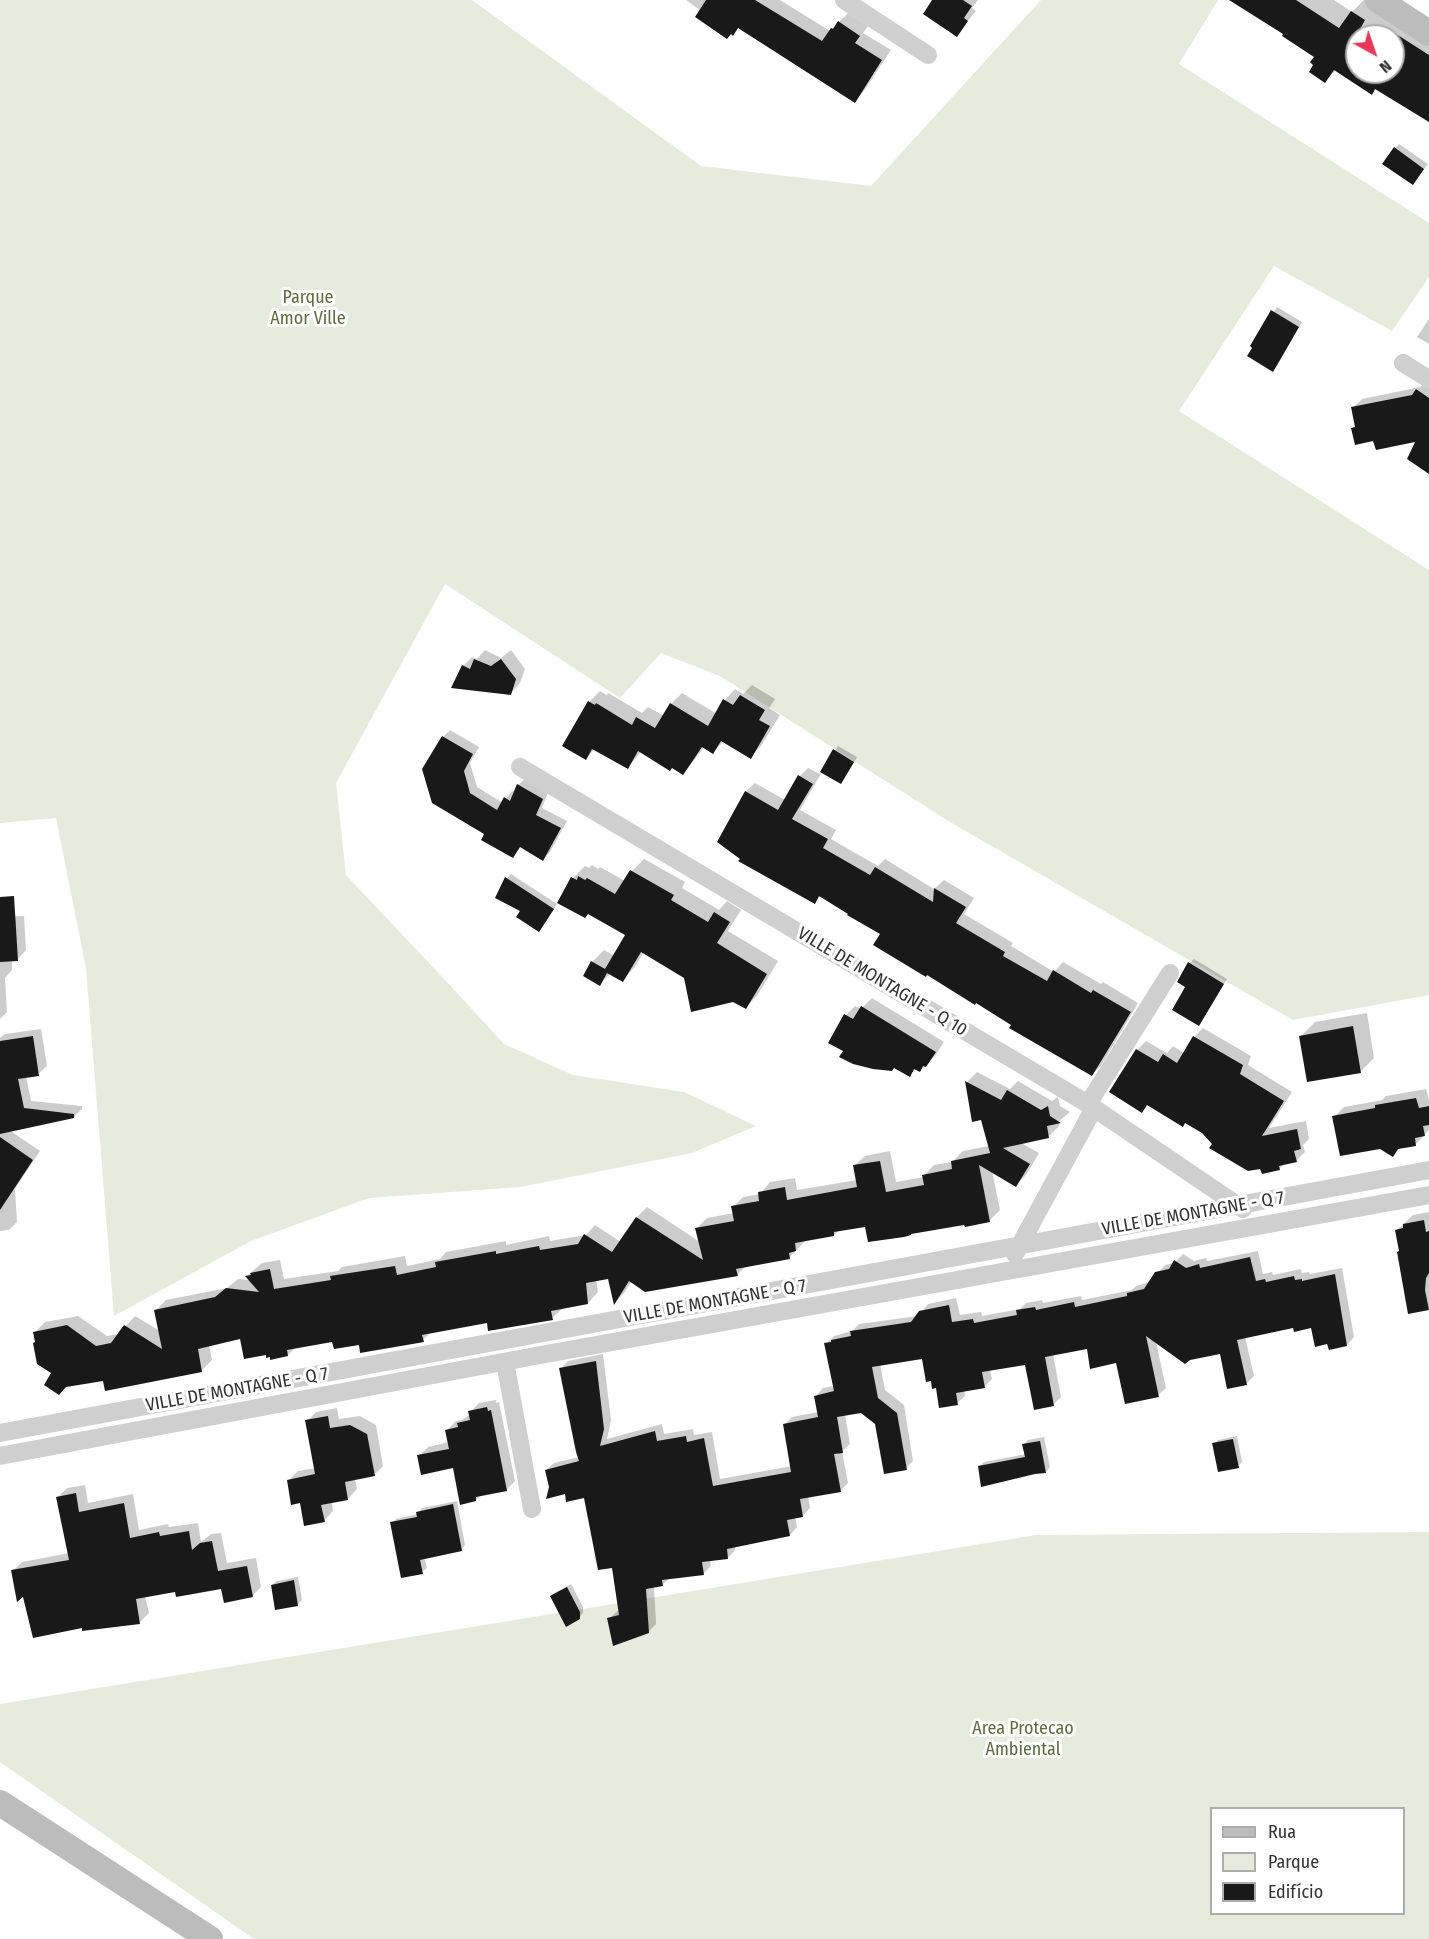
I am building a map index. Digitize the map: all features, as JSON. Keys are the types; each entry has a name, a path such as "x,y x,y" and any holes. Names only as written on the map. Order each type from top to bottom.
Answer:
{"street":[{"path":"844,0 928,55"},
{"path":"1378,0 1429,33"},
{"path":"1403,363 1429,380"},
{"name":"VILLE DE MONTAGNE - Q 10","path":"520,767 1091,1106 1239,1205 1261,1226"},
{"path":"1008,1271 1018,1246 1091,1106 1170,973"},
{"name":"VILLE DE MONTAGNE - Q 7","path":"0,1433 1429,1170"},
{"name":"VILLE DE MONTAGNE - Q 7","path":"0,1456 535,1356 1429,1195"},
{"path":"529,1336 535,1356"},
{"path":"505,1362 532,1509"},
{"path":"0,1803 210,1939"}],"green space":[{"name":"Parque Amor Ville","path":"0,0 472,0 701,166 871,186 1041,0 1218,0 1179,64 1429,223 1429,277 1392,331 1274,266 1179,411 1429,570 1429,995 1293,1020 950,822 720,676 661,653 620,698 445,584 336,783 346,875 504,1044 573,1075 684,1092 756,1126 692,1153 520,1187 369,1198 251,1241 114,1316 86,968 56,818 0,823"},
{"name":"Area Protecao Ambiental","path":"1429,1532 1429,1939 254,1939 0,1762 0,1704 1036,1535"}],"building":[{"path":"706,0 755,0 822,41 838,21 860,36 855,43 882,60 855,103 738,28 733,36 731,34 727,39 695,17"},
{"path":"932,0 963,0 972,6 964,18 968,21 957,37 923,14"},
{"path":"1229,0 1296,0 1339,28 1351,11 1365,20 1363,24 1345,24 1345,77 1334,70 1325,83 1309,72 1313,65 1310,62 1314,57 1282,36 1283,34"},
{"path":"1405,40 1429,55 1429,122 1375,89 1372,95 1355,84 1405,84"},
{"path":"1394,147 1424,169 1413,185 1382,164"},
{"path":"1271,310 1299,327 1273,372 1247,356 1252,348 1250,346"},
{"path":"1416,389 1429,398 1429,474 1407,459 1415,442 1376,450 1373,441 1355,445 1351,428 1355,427 1351,407 1412,395"},
{"path":"474,659 491,666 501,659 516,679 511,695 451,688 462,665 470,669"},
{"path":"740,695 765,710 759,720 770,726 751,759 721,741 713,754 702,747 683,775 672,768 670,771 638,751 628,769 592,749 586,760 562,746 588,701 595,705 596,703 632,725 636,717 655,728 670,703 708,726 723,699 733,705"},
{"path":"442,736 473,754 464,771 470,793 497,810 504,797 510,801 517,784 543,799 536,815 561,828 543,861 520,847 513,858 481,840 484,834 432,803 422,769"},
{"path":"833,749 854,762 841,784 820,772"},
{"path":"798,775 813,784 792,819 828,839 823,848 870,875 875,867 933,902 934,888 966,907 956,923 1005,952 1003,956 1047,981 1053,970 1091,993 1093,990 1131,1012 1092,1076 1009,1028 1011,1025 976,1003 975,1005 873,945 880,934 848,914 819,896 815,904 738,861 740,859 717,842 745,791 778,810"},
{"path":"630,870 674,895 671,900 708,922 714,912 730,922 717,943 767,974 746,1009 733,1002 691,1012 684,978 641,952 623,982 607,973 600,986 583,976 591,961 605,969 625,935 588,914 585,918 557,903 571,877 577,880 578,876 585,880 587,878 615,894"},
{"path":"505,877 554,909 539,932 516,917 520,911 495,898"},
{"path":"14,896 18,961 0,962 0,897"},
{"path":"1188,962 1224,984 1199,1026 1172,1010 1185,987 1177,982"},
{"path":"861,1006 936,1052 926,1067 923,1066 920,1072 914,1069 910,1077 894,1068 892,1071 873,1069 853,1064 839,1057 843,1051 828,1043 844,1014 853,1019"},
{"path":"1353,1026 1361,1073 1307,1082 1299,1036"},
{"path":"33,1036 39,1076 18,1079 24,1108 74,1114 74,1118 0,1134 0,1041"},
{"path":"1193,1036 1243,1065 1240,1074 1284,1101 1262,1136 1297,1129 1301,1149 1294,1151 1297,1162 1279,1166 1280,1170 1262,1174 1260,1169 1248,1171 1209,1148 1212,1144 1202,1133 1185,1123 1183,1127 1147,1105 1142,1113 1109,1092 1136,1049 1158,1062 1163,1054 1177,1063"},
{"path":"965,1081 1001,1100 1007,1090 1041,1110 1048,1106 1050,1116 1061,1123 1047,1126 1049,1138 1003,1148 1030,1164 1016,1187 979,1165 990,1222 868,1242 865,1227 834,1232 834,1236 795,1243 796,1251 789,1253 790,1259 736,1269 738,1276 645,1292 629,1281 614,1305 608,1279 586,1283 588,1304 551,1311 553,1320 488,1331 487,1323 422,1335 424,1342 360,1353 359,1345 334,1349 332,1342 287,1350 288,1356 270,1360 270,1357 266,1358 266,1355 244,1359 240,1339 198,1349 202,1372 105,1391 103,1381 66,1387 59,1395 44,1385 51,1373 37,1364 33,1332 67,1325 96,1346 111,1343 124,1325 162,1349 154,1310 215,1297 226,1288 259,1292 245,1276 270,1269 274,1289 331,1280 330,1276 395,1266 397,1275 436,1267 435,1262 496,1251 496,1254 539,1246 540,1250 578,1244 584,1234 612,1252 636,1217 703,1260 695,1228 734,1221 731,1206 759,1201 758,1192 785,1187 787,1200 857,1187 853,1165 880,1161 886,1192 924,1185 922,1175 952,1169 951,1161 990,1153 981,1120 972,1122"},
{"path":"1416,1098 1419,1108 1429,1106 1429,1125 1423,1126 1425,1136 1415,1138 1416,1146 1398,1149 1393,1157 1380,1149 1340,1156 1332,1116"},
{"path":"0,1137 33,1160 0,1210"},
{"path":"1424,1220 1426,1232 1429,1231 1429,1273 1425,1290 1429,1310 1408,1314 1395,1230 1403,1228 1403,1224"},
{"path":"1250,1257 1256,1281 1265,1279 1266,1282 1294,1276 1295,1280 1302,1279 1302,1281 1335,1274 1347,1346 1329,1350 1327,1344 1315,1347 1311,1328 1294,1332 1293,1328 1237,1340 1247,1385 1227,1389 1220,1354 1190,1360 1185,1364 1146,1336 1159,1397 1125,1404 1116,1363 1090,1369 1087,1349 1045,1357 1054,1406 1034,1410 1025,1365 982,1372 985,1388 956,1393 958,1405 939,1408 936,1388 932,1389 931,1381 926,1382 922,1359 872,1367 878,1398 897,1413 907,1470 884,1474 875,1424 861,1413 837,1417 843,1453 834,1454 841,1492 800,1499 803,1517 787,1520 790,1536 727,1549 728,1559 702,1562 704,1575 662,1580 663,1586 646,1589 649,1633 613,1646 607,1618 619,1615 612,1568 598,1570 584,1498 566,1502 565,1494 546,1499 549,1487 545,1470 579,1461 559,1368 596,1361 604,1429 600,1446 655,1431 657,1441 686,1436 687,1442 704,1438 713,1486 791,1472 783,1424 818,1417 814,1396 834,1391 824,1343 851,1336 850,1331 911,1322 919,1311 949,1305 952,1322 973,1319 974,1323 1017,1315 1016,1310 1035,1307 1036,1310 1074,1302 1075,1307 1127,1296 1127,1293 1144,1289 1155,1272 1169,1269 1174,1260 1186,1268 1199,1264 1200,1268"},
{"path":"487,1407 488,1411 491,1410 507,1491 476,1497 476,1501 460,1505 453,1468 421,1475 417,1455 449,1449 445,1430 458,1427 457,1423 470,1420 468,1411"},
{"path":"328,1416 330,1428 350,1425 367,1434 375,1476 345,1482 348,1500 321,1505 325,1522 304,1526 300,1503 291,1505 287,1480 315,1474 305,1420"},
{"path":"1233,1439 1239,1468 1218,1472 1212,1443"},
{"path":"1040,1441 1046,1473 981,1487 978,1466 1025,1457 1022,1444"},
{"path":"76,1493 79,1512 124,1503 130,1538 159,1532 160,1536 189,1531 192,1550 200,1543 212,1541 218,1571 247,1566 253,1597 224,1603 221,1589 176,1597 175,1592 136,1599 140,1624 82,1631 82,1628 33,1638 23,1597 17,1602 11,1570 69,1560 56,1497"},
{"path":"453,1504 462,1551 420,1560 423,1574 401,1578 390,1522 417,1517 416,1512"},
{"path":"294,1580 298,1606 275,1610 271,1585"},
{"path":"567,1587 580,1612 580,1619 566,1627 550,1596"}]}
